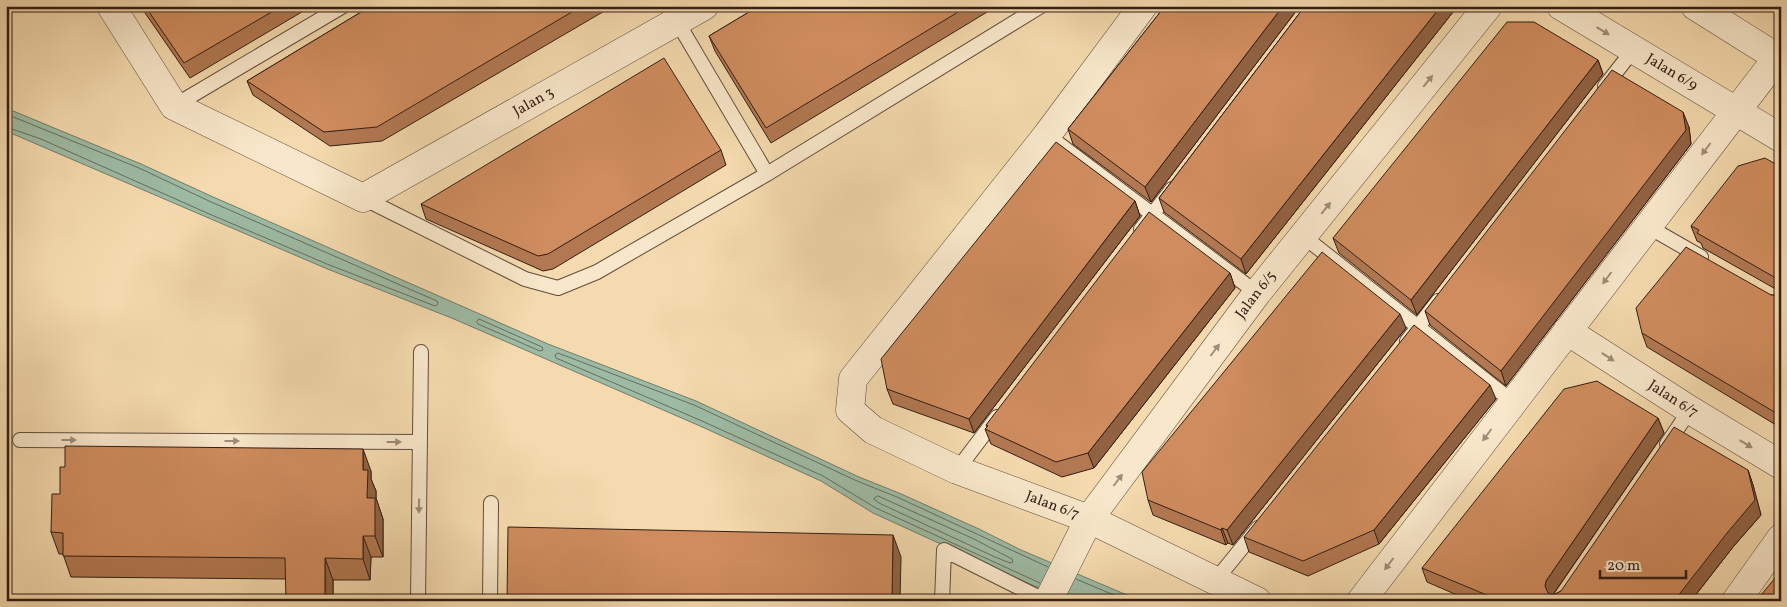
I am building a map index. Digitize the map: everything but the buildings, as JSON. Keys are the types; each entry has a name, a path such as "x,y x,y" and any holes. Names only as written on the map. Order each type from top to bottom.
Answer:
{"street":[{"path":"111,6 174,106 363,198"},
{"name":"Jalan 3","path":"363,198 672,14 704,6"},
{"path":"1047,135 1143,6"},
{"name":"Jalan 6/5","path":"1047,601 1089,519 1257,293 1488,6"},
{"name":"Jalan 6/9","path":"1561,6 1781,138"},
{"path":"1361,601 1736,110 1779,59 1694,6"},
{"name":"Jalan 6/7","path":"1047,135 853,379 850,410 873,430 957,470 1089,519 1257,601"},
{"name":"Jalan 6/7","path":"1568,331 1690,410 1781,465"},
{"path":"1736,601 1781,538"}],"lane":[{"path":"174,106 343,6"},
{"path":"363,198 525,279 558,288 596,272 767,174 1041,6"},
{"path":"672,14 767,174"},
{"path":"1598,96 1634,50"},
{"path":"1047,135 1257,293"},
{"path":"1134,238 1182,176"},
{"path":"1648,226 1714,264"},
{"path":"1303,236 1513,402"},
{"path":"1399,350 1448,288"},
{"path":"418,601 421,352"},
{"path":"957,470 1004,408"},
{"path":"1658,458 1690,410"},
{"path":"20,440 420,442"},
{"path":"490,601 491,503"},
{"path":"1215,581 1264,519"},
{"path":"942,601 944,550 1047,601"}],"water":[{"path":"6,108 141,164 548,344 696,401 859,477 979,529 1021,550 1141,601 1069,601 873,513 821,481 700,426 454,319 325,268 6,131"}]}
